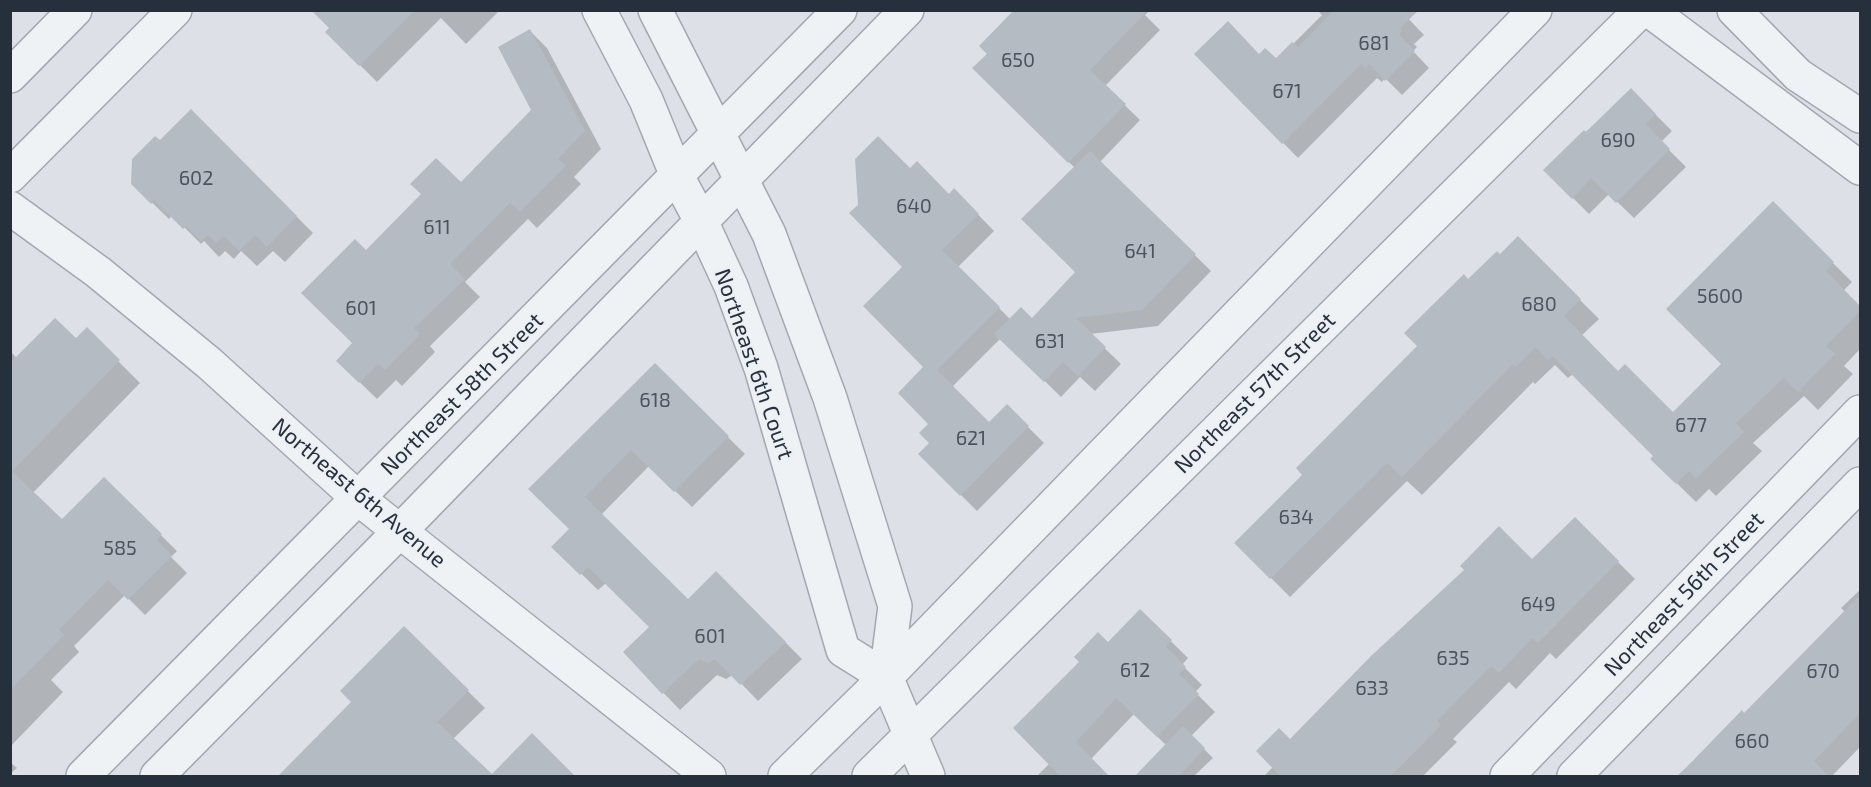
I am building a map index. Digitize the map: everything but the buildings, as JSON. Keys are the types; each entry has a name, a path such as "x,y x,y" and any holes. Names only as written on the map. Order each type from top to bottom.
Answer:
{"street":[{"path":"10,76 75,10"},
{"path":"10,176 175,10"},
{"name":"Northeast 6th Court","path":"598,10 645,100 677,176 731,286 761,368 843,650 886,677"},
{"path":"655,10 769,234 830,399 895,606 886,677 928,777"},
{"name":"Northeast 58th Street","path":"83,777 840,10"},
{"path":"157,777 907,10"},
{"path":"785,777 886,677 1535,10"},
{"name":"Northeast 57th Street","path":"869,777 1641,10"},
{"path":"1649,10 1860,168"},
{"path":"1734,10 1798,75 1860,116"},
{"name":"Northeast 6th Avenue","path":"10,208 98,272 208,363 359,499 709,777"},
{"name":"Northeast 56th Street","path":"1507,777 1860,412"},
{"path":"1574,777 1860,484"}]}
